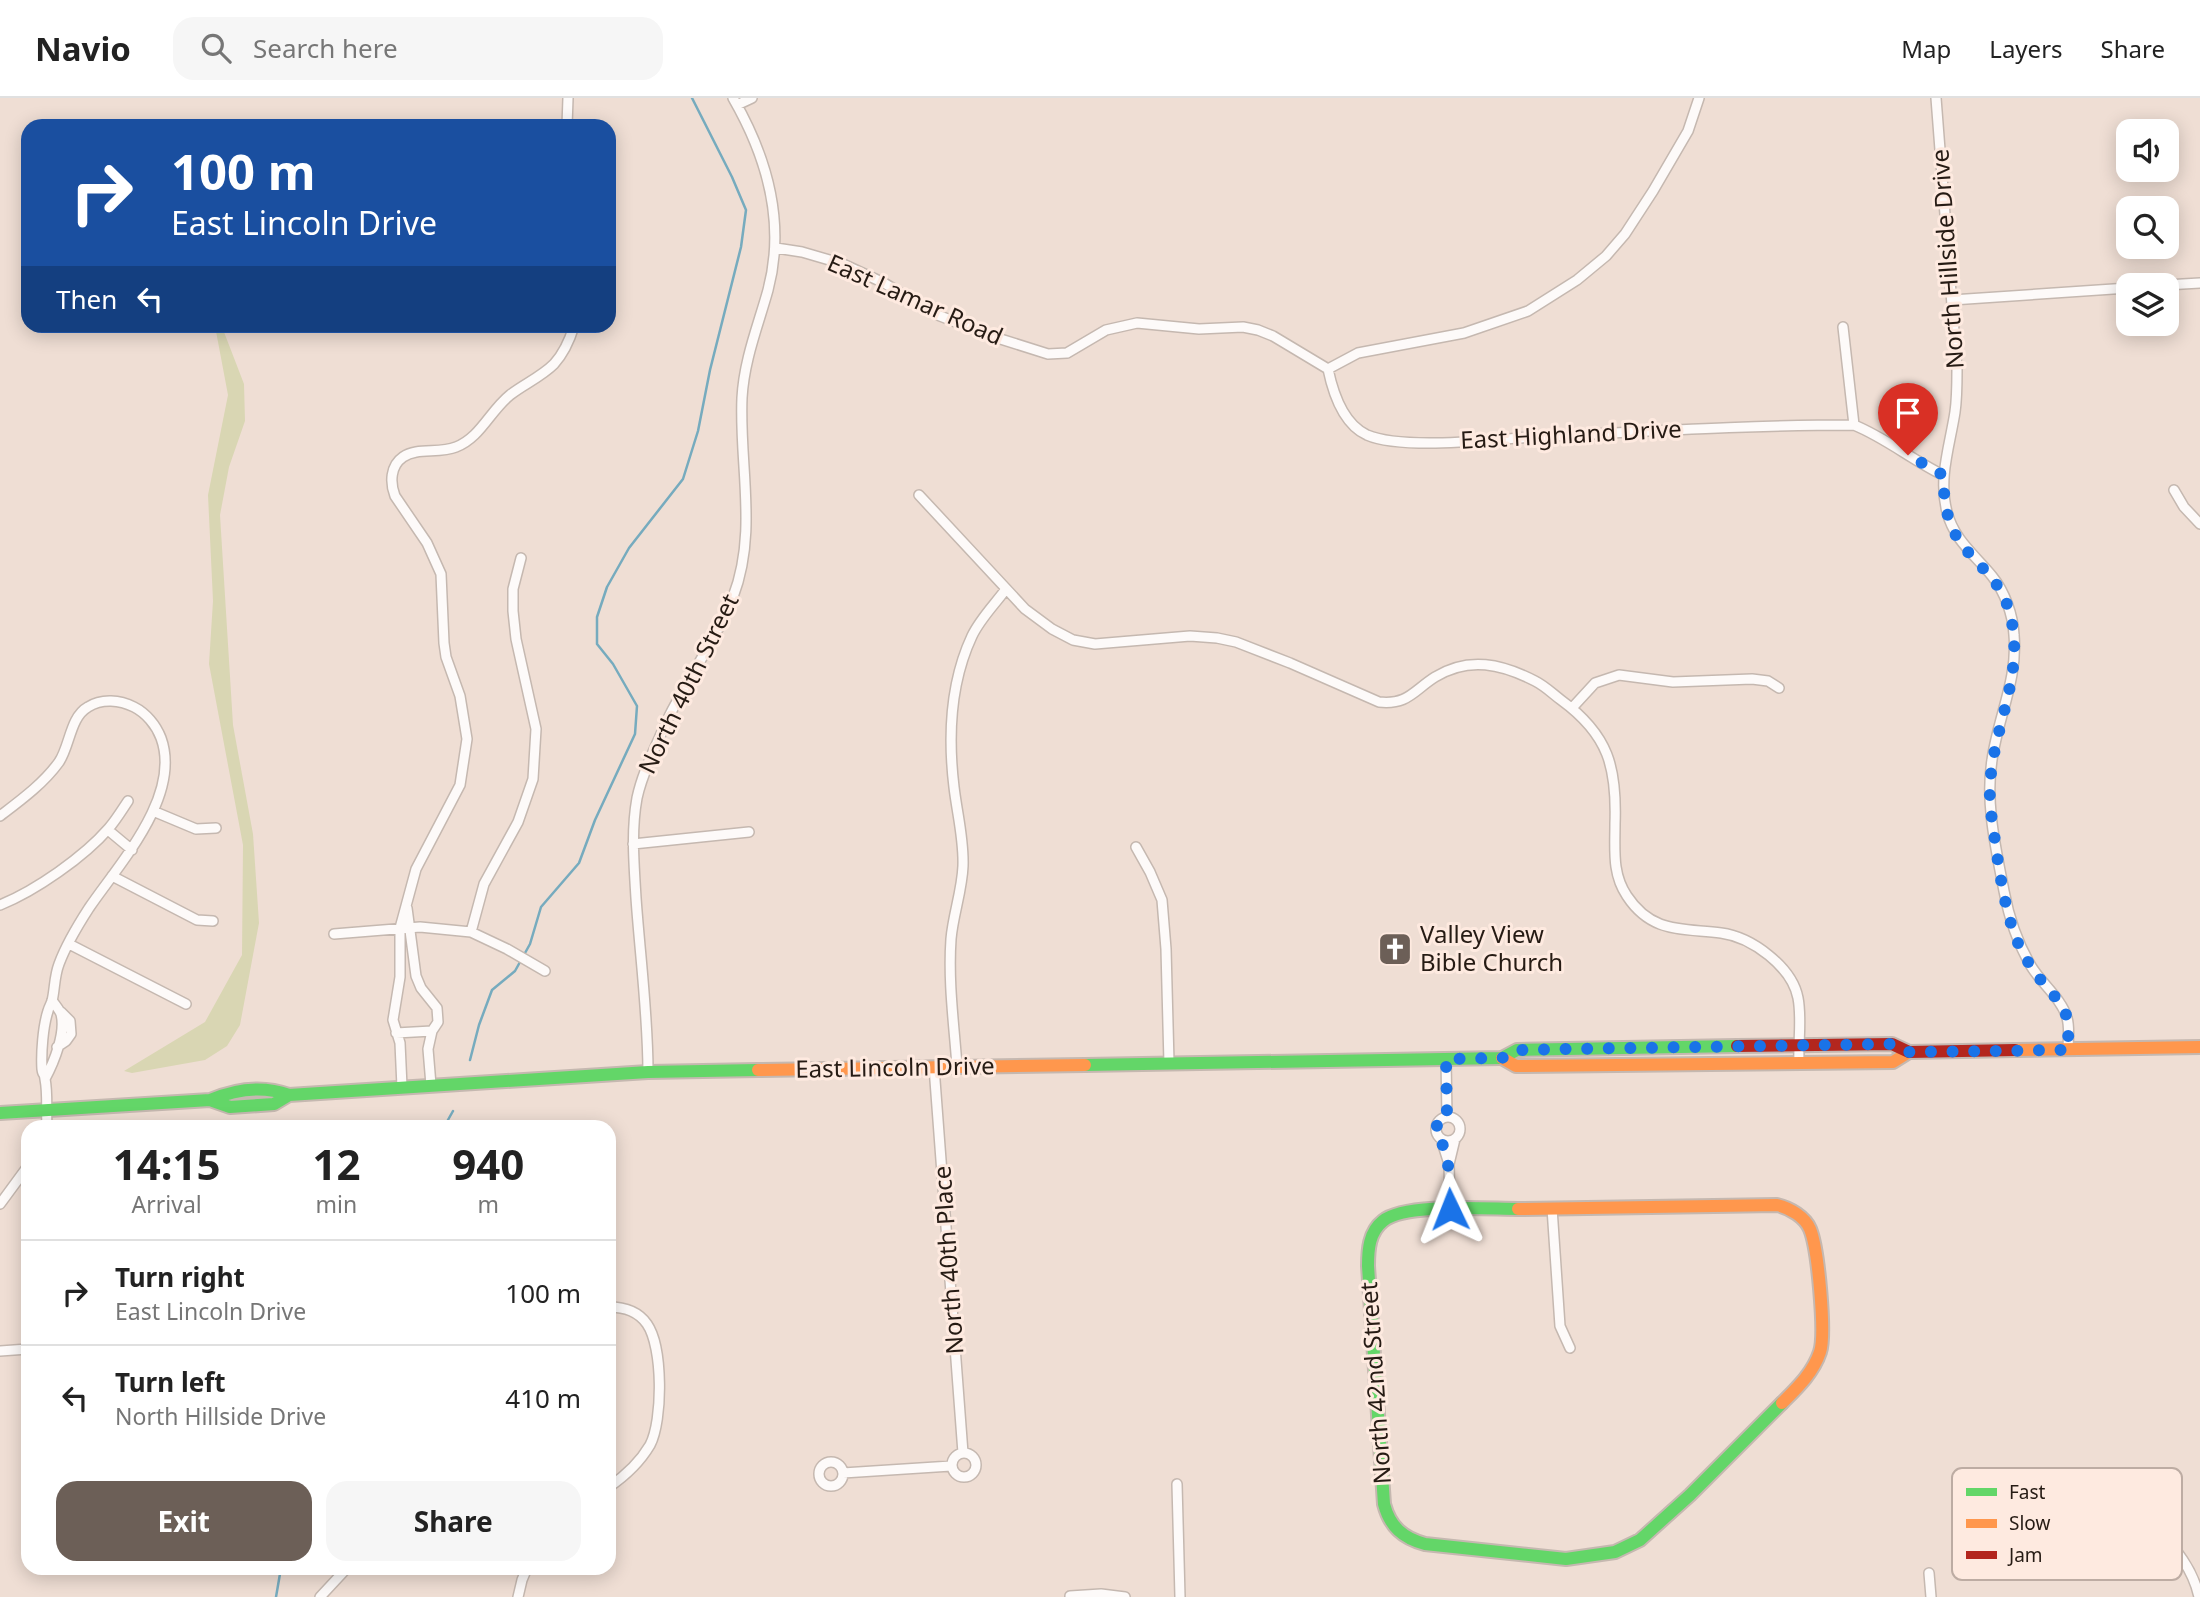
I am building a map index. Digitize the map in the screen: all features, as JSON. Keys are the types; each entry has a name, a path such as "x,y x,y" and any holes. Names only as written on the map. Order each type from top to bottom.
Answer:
{"main road":[{"name":"East Lincoln Drive","path":"9,1113 210,1100 230,1107 274,1104 289,1095 648,1072 1502,1058 1517,1050 1892,1044 1909,1052 2200,1047"},
{"name":"East Lincoln Drive","path":"1502,1058 1516,1066 1893,1062 1909,1052"},
{"name":"North 42nd Street","path":"1450,1209 1397,1212 1375,1228 1367,1247 1384,1504 1391,1522 1411,1541 1424,1544 1566,1559 1588,1558 1615,1552 1640,1540 1690,1495 1795,1390 1813,1368 1821,1350 1823,1329 1815,1250 1811,1228 1787,1207 1777,1205 1552,1208"},
{"path":"1450,1209 1552,1208"}],"street":[{"path":"567,119 568,98"},
{"path":"735,102 752,98"},
{"path":"1328,369 1357,354 1464,333 1528,311 1577,280 1606,256 1625,234 1688,131 1699,98"},
{"name":"North Hillside Drive","path":"1936,98 1958,387 1943,475 1947,513 1963,545 2000,588 2012,622 2015,636 2014,666 2010,693 1991,763 1991,808 2003,887 2014,933 2032,968 2066,1016 2068,1050"},
{"name":"North 40th Street","path":"648,1072 633,844 638,796 646,767 674,706 733,598 742,566 747,514 741,427 742,395 751,342 768,289 776,248 773,200 764,165 745,118 735,102"},
{"name":"East Lamar Road","path":"776,248 802,252 843,264 884,282 935,314 1048,354 1067,353 1107,330 1137,323 1199,329 1243,327 1273,336 1328,369"},
{"path":"2179,284 2200,283"},
{"path":"1952,300 2116,289"},
{"path":"1843,327 1854,425 1871,432 1943,475"},
{"path":"402,1087 400,1043 393,1020 400,976 406,902 416,869 460,785 467,739 460,696 446,657 441,574 427,543 395,496 392,472 405,455 455,448 471,437 511,394 553,365 571,333"},
{"name":"East Highland Drive","path":"1328,369 1334,393 1350,422 1366,435 1385,440 1459,441 1759,425 1854,425"},
{"path":"2174,490 2184,507 2200,524"},
{"path":"919,495 1025,609 1052,629 1073,640 1095,644 1190,636 1217,638 1236,642 1290,663 1379,702 1394,704 1407,698 1436,676 1473,664 1495,665 1535,681 1572,708 1605,747 1616,786 1614,864 1620,884 1628,897 1659,926 1723,933 1762,950 1777,962 1794,984 1798,998 1799,1062"},
{"path":"471,932 484,884 518,822 533,779 536,729 516,639 513,611 513,589 521,558"},
{"path":"957,1066 950,969 951,936 963,865 950,729 958,675 973,635 1006,589"},
{"path":"1572,708 1595,683 1619,676 1673,682 1752,679 1768,681 1779,688"},
{"path":"0,816 34,789 58,764 68,747 74,724 86,707 109,701 125,703 151,720 159,733 167,763 153,811 132,850 88,910 60,962 45,1024 42,1071 46,1085"},
{"path":"0,905 68,865 108,830 128,801"},
{"path":"153,811 196,829 216,828"},
{"path":"108,830 132,850"},
{"path":"633,844 749,832"},
{"path":"1136,847 1162,900 1169,1063"},
{"path":"112,876 197,920 213,921"},
{"path":"405,928 416,976 421,988 437,1008 438,1022 432,1031 428,1049 430,1085"},
{"path":"334,934 405,928 471,932 545,971"},
{"path":"69,944 186,1004"},
{"path":"47,1120 46,1085 57,1046 71,1034 70,1021 52,1000"},
{"path":"396,1033 432,1031"},
{"path":"1446,1059 1447,1117"},
{"name":"North 40th Place","path":"934,1067 963,1453"},
{"path":"1448,1164 1455,1139 1460,1132 1459,1124 1454,1118 1447,1117 1440,1119 1436,1125 1436,1133 1441,1139 1448,1164 1450,1209"},
{"path":"1441,1139 1455,1139"},
{"path":"0,1204 21,1176"},
{"path":"1552,1208 1560,1326 1570,1348"},
{"path":"616,1307 636,1313 646,1323 655,1340 659,1392 657,1423 651,1443 625,1476 616,1482"},
{"path":"0,1351 21,1350"},
{"path":"963,1453 971,1455 976,1462 973,1474 961,1477 954,1473 951,1466 953,1458 963,1453"},
{"path":"843,1473 951,1466"},
{"path":"1177,1485 1181,1597"},
{"path":"2182,1560 2195,1578 2199,1597"},
{"path":"1929,1573 1931,1597"},
{"path":"320,1597 340,1575"},
{"path":"517,1597 524,1575"},
{"path":"1070,1596 1101,1594 1125,1597"}],"shaded area":[{"path":"216,333 224,333 244,384 245,421 229,467 220,515 233,725 253,834 259,923 240,1025 227,1046 205,1060 132,1073 124,1071 205,1022 242,955 243,845 209,664 213,601 208,495 228,395"}],"waterway":[{"path":"470,1060 492,990 515,971 530,944 541,907 579,863 595,820 635,734 637,706 613,664 597,644 597,617 607,587 629,548 683,479 698,431 710,370 741,247 746,210 692,98"},
{"path":"448,1120 453,1111"},
{"path":"276,1597 280,1575"}],"traffic: fast":[{"path":"1085,1065 1502,1058 1517,1050 1737,1046"},
{"path":"0,1113 210,1100 230,1093 259,1089 289,1095 648,1072 758,1070"},
{"path":"210,1100 230,1107 274,1104 289,1095"},
{"path":"1518,1209 1447,1208 1409,1212 1383,1221 1372,1236 1368,1266 1384,1504 1390,1519 1404,1535 1425,1544 1566,1559 1615,1552 1640,1540 1690,1495 1782,1403"}],"traffic: slow":[{"path":"2015,1050 2200,1047"},
{"path":"1502,1058 1516,1066 1893,1062 1909,1052"},
{"path":"758,1070 1085,1065"},
{"path":"1777,1205 1796,1214 1810,1229 1822,1310 1820,1352 1804,1380 1782,1403"},
{"path":"1518,1209 1777,1205"}],"traffic: jam":[{"path":"1737,1046 1892,1044 1909,1052 2015,1050"}],"place":[{"name":"Valley View Bible Church","path":"1395,949"}],"route":[{"path":"1450,1209 1448,1164 1441,1139 1435,1130 1437,1122 1447,1117 1446,1059 1502,1058 1517,1050 1892,1044 1909,1052 2068,1050 2068,1021 2064,1010 2032,968 2014,933 2003,887 1991,808 1991,763 2010,693 2014,666 2015,636 2010,612 1994,578 1963,545 1954,530 1947,513 1943,475 1908,455"}]}
